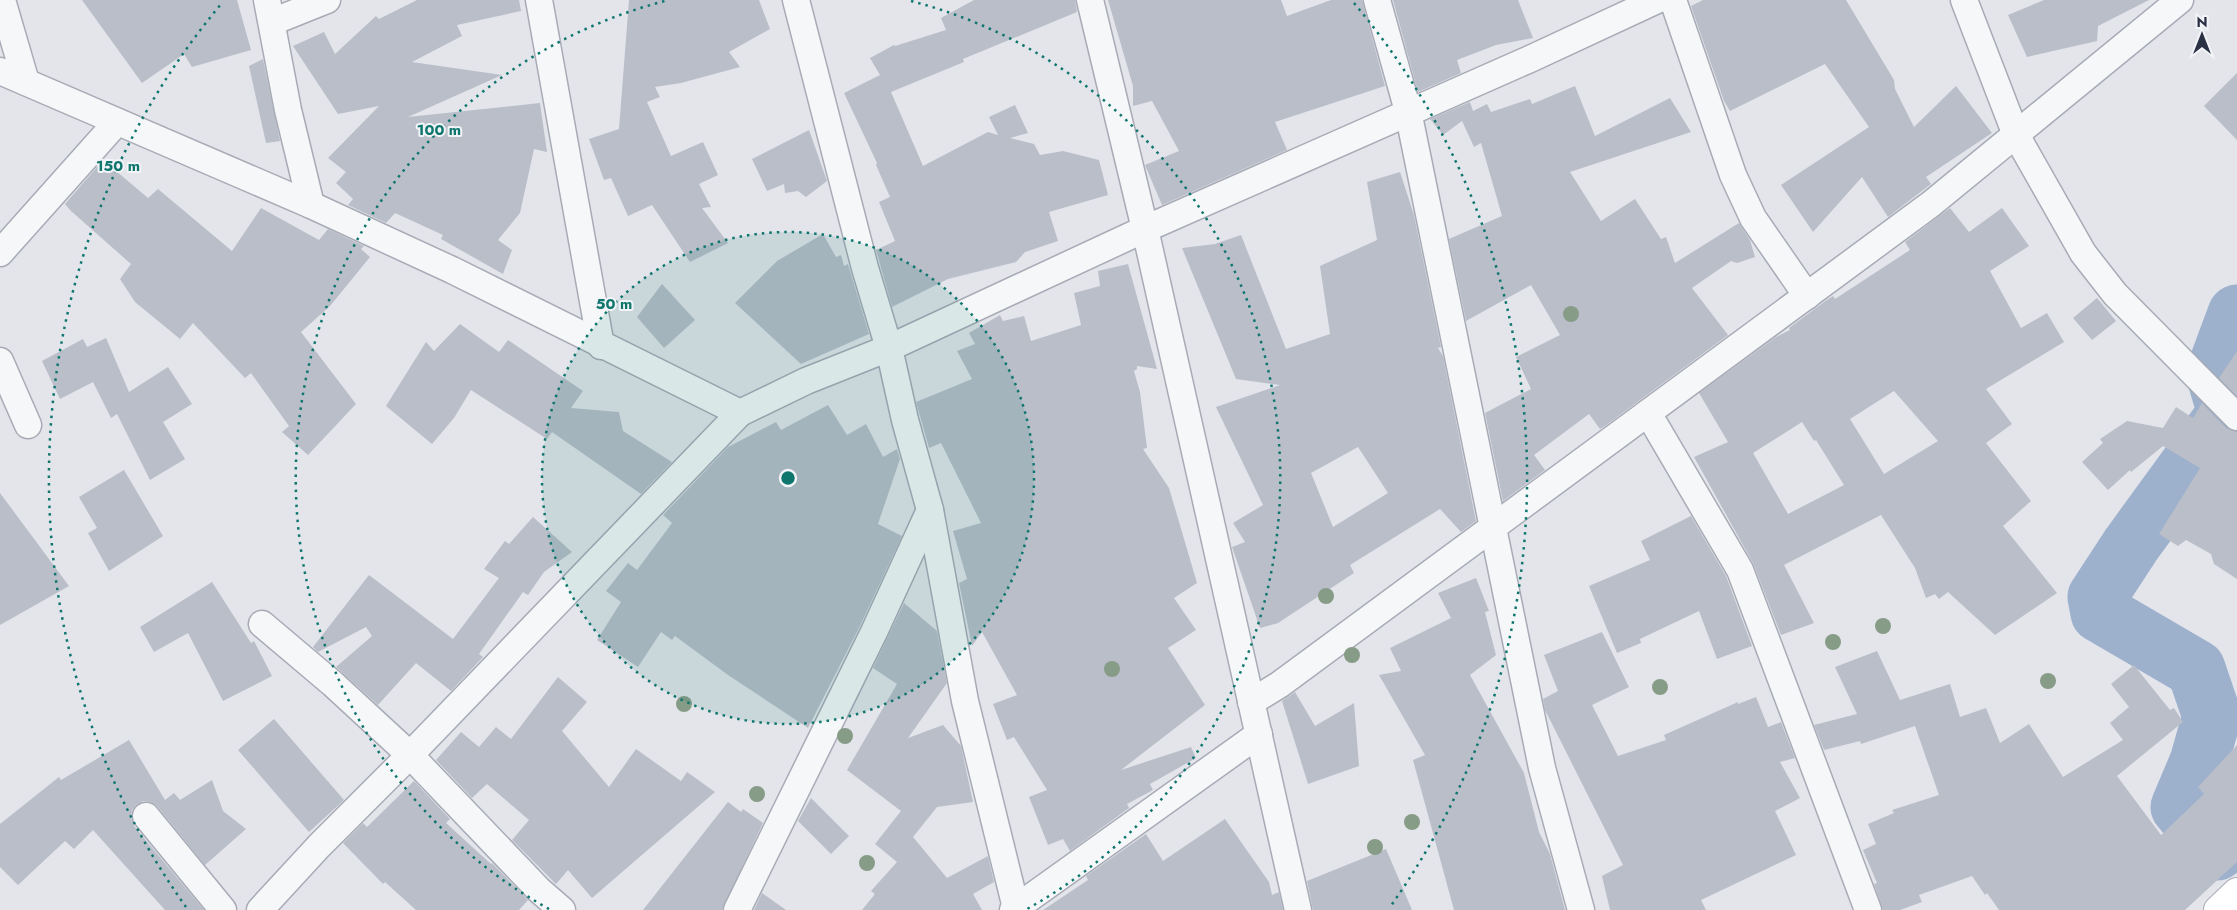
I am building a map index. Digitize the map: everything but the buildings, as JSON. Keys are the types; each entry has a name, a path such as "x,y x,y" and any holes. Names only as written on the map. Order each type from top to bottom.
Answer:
{"main road":[{"path":"2218,910 2237,892"}],"street":[{"path":"2,0 26,82"},
{"path":"311,205 288,110 270,11 327,0"},
{"path":"540,0 601,346"},
{"path":"796,0 865,268 889,348 905,420 930,510 965,701 1014,909 1259,734"},
{"path":"1090,0 1145,229 1298,910"},
{"path":"1377,0 1408,111 1542,768 1581,910"},
{"path":"260,910 318,846 410,755 740,413 806,381 889,348 1145,229 1408,111 1530,59 1657,0"},
{"path":"1673,0 1733,175 1753,218 1807,296"},
{"path":"1964,0 2016,135 2084,253 2115,294 2237,417"},
{"path":"1251,702 1279,685 1494,528 1931,204 2180,0"},
{"path":"0,71 311,205 452,270 601,346 740,413"},
{"path":"0,254 117,122"},
{"path":"0,361 28,425"},
{"path":"1648,413 1740,570 1868,910"},
{"path":"737,910 874,632 930,510"},
{"path":"262,624 333,684 410,755 539,890 562,910"},
{"path":"146,816 223,910"}],"waterway":[{"path":"2217,851 2180,807 2199,762 2212,716 2196,669 2100,613 2097,597 2131,545 2227,413 2215,373 2237,314"}]}
